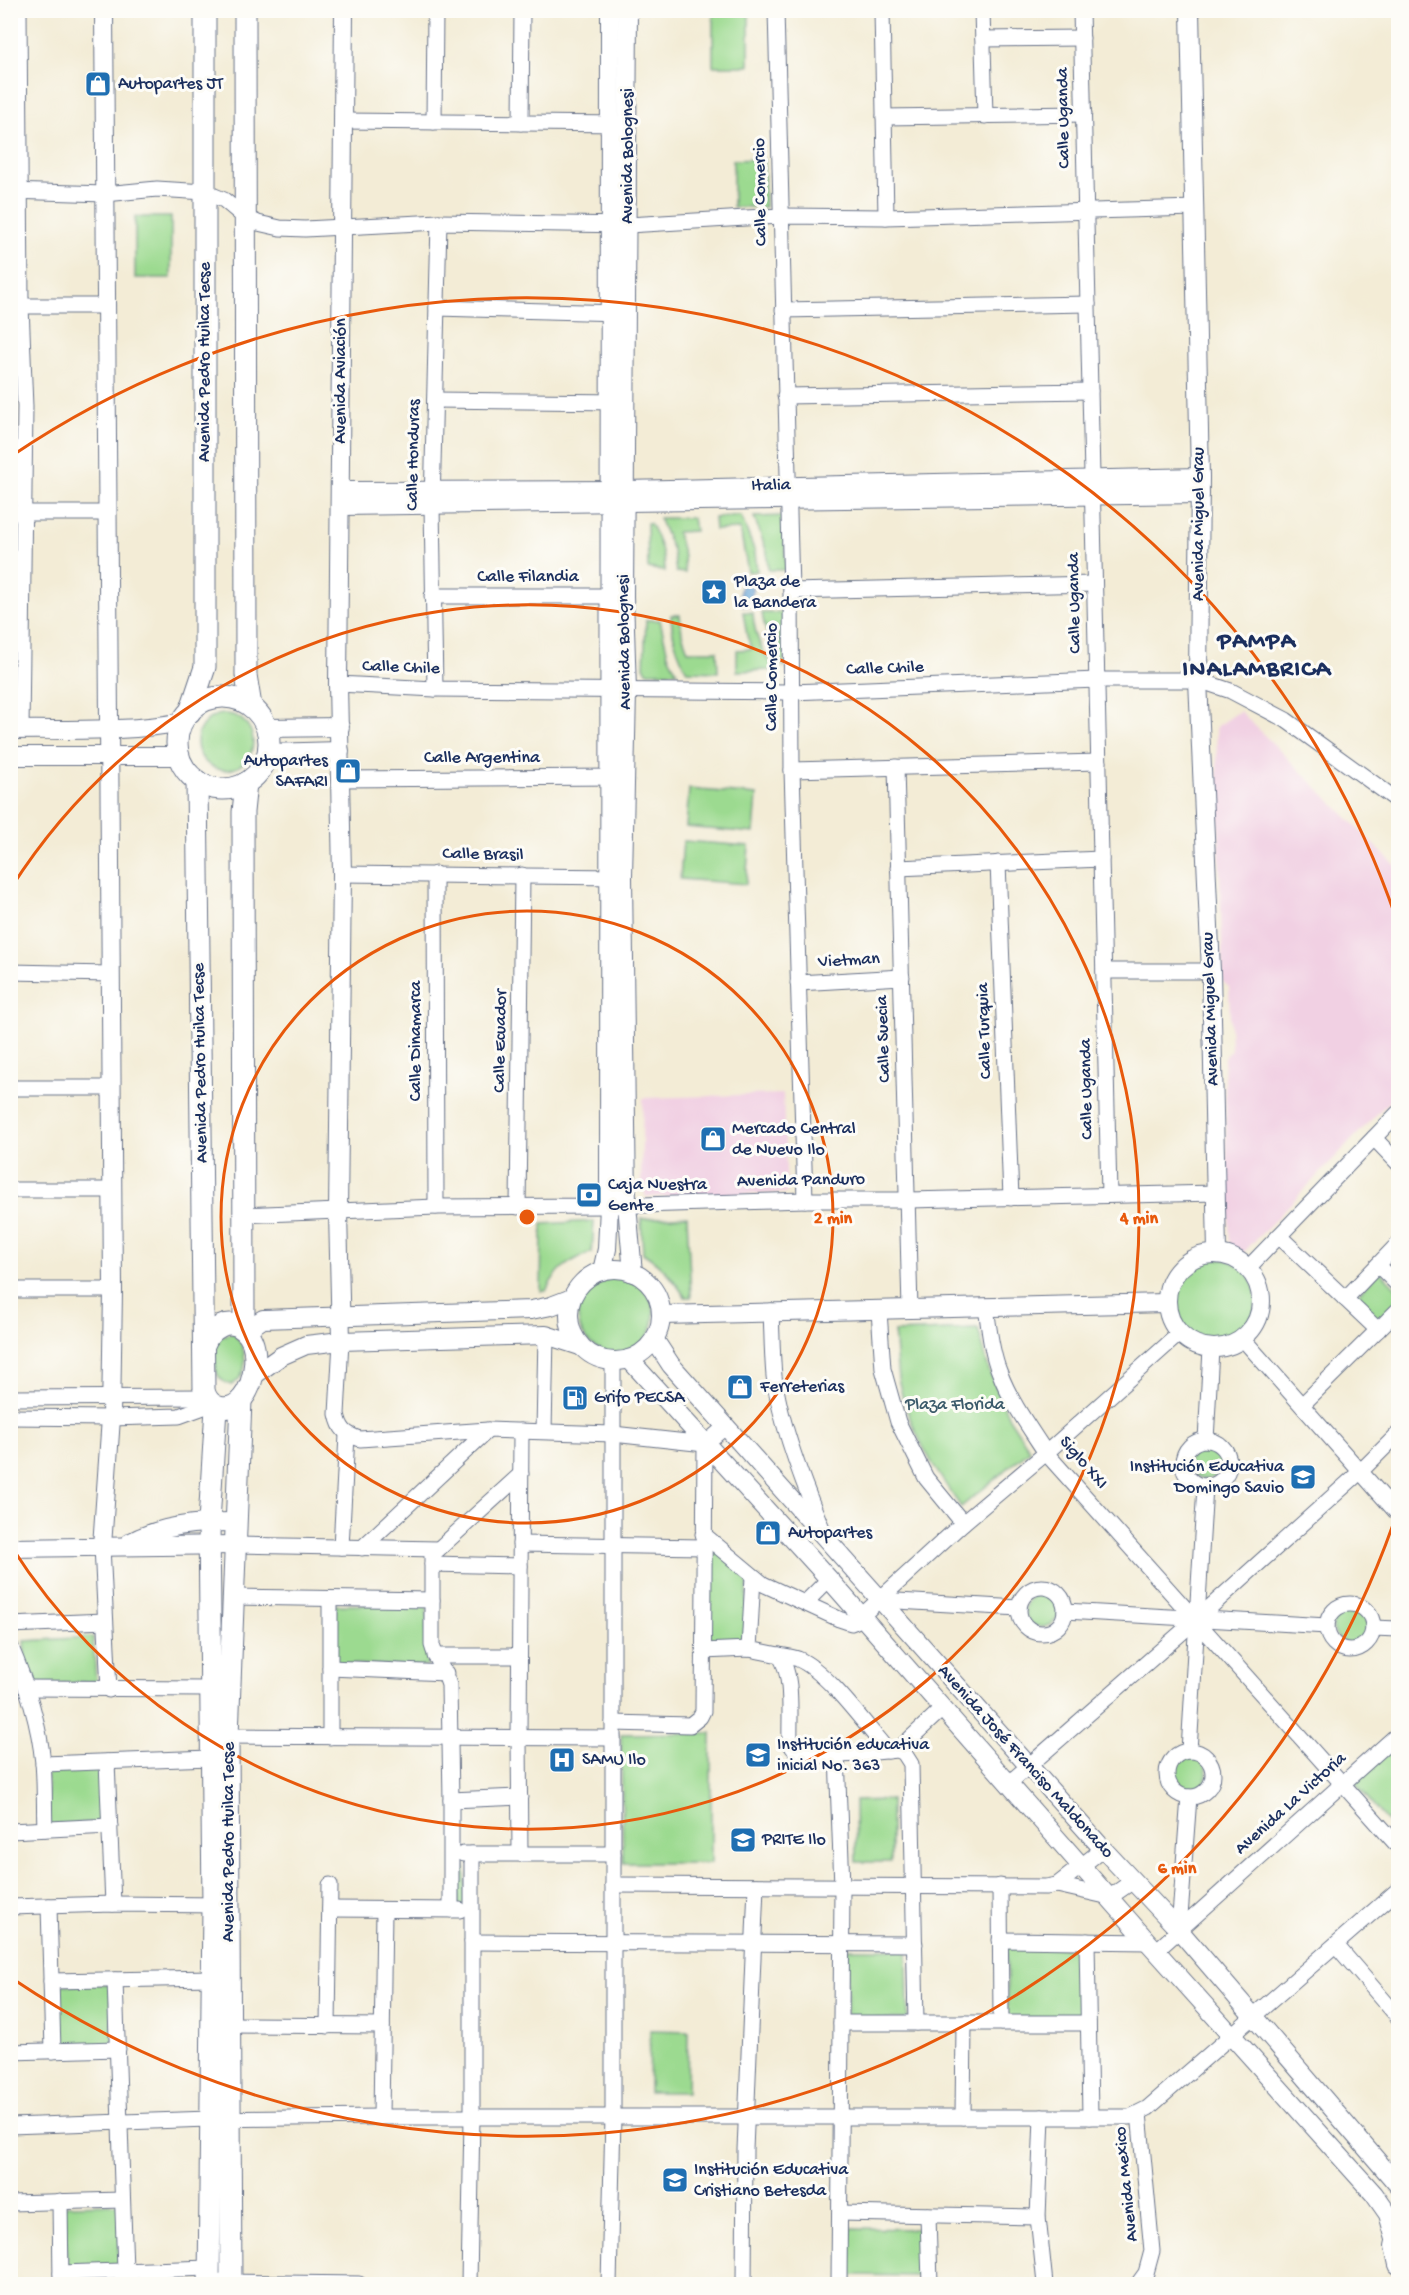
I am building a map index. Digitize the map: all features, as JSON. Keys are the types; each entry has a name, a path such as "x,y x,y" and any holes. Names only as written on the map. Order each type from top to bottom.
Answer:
{"main road":[{"name":"Avenida Pedro Huilca Tecse","path":"186,717 205,667 205,10"},
{"path":"244,10 246,675 250,705"},
{"path":"212,698 239,699 250,705 267,728 268,753 264,764 246,783 234,787 221,789 197,781 179,756 178,734 186,717 200,704 212,698"},
{"name":"Avenida Pedro Huilca Tecse","path":"197,781 204,1344 211,1403 209,1689 219,1736 210,1758 230,2025 231,2283"},
{"path":"211,1403 229,1407 241,1400 253,1376 254,1351 245,1330 243,1215 243,812 246,783"},
{"path":"204,1344 214,1329 224,1325 234,1325 245,1330"},
{"name":"Avenida Pedro Huilca Tecse","path":"209,2278 212,1978 221,1905 219,1736 233,1598 241,1400"}],"street":[{"path":"19,10 15,27 18,407 16,730 152,728 186,717"},
{"path":"104,10 104,306 112,1290 111,1418 102,1546 109,1690"},
{"name":"Avenida Aviación","path":"341,1341 338,1212 342,874 338,684 344,10"},
{"path":"434,122 435,10"},
{"path":"521,123 522,10"},
{"name":"Avenida Bolognesi","path":"610,10 610,225 619,313"},
{"name":"Avenida Bolognesi","path":"628,10 628,225 619,313 615,877 618,1206 633,1273"},
{"name":"Calle Comercio","path":"776,10 791,591 792,770 805,1200"},
{"path":"882,10 886,217"},
{"path":"982,10 985,116"},
{"name":"Calle Uganda","path":"1081,10 1109,1195"},
{"name":"Avenida Miguel Grau","path":"1190,10 1200,485 1198,680 1211,971 1217,1252"},
{"path":"983,39 1082,38"},
{"path":"884,117 1084,114"},
{"path":"343,121 629,124"},
{"path":"15,191 105,194 157,189 205,192 224,200 243,216 258,223 280,228 305,229 439,222 628,225 781,216 886,217 1195,208"},
{"name":"Calle Honduras","path":"435,689 432,498 439,222"},
{"path":"783,310 1088,304"},
{"path":"16,306 104,306"},
{"path":"437,308 619,313"},
{"path":"785,396 1090,391"},
{"path":"435,400 618,402"},
{"name":"Italia","path":"341,499 1200,485"},
{"path":"16,513 106,513"},
{"path":"791,591 1094,584"},
{"name":"Calle Filandia","path":"432,596 616,596"},
{"name":"Calle Chile","path":"338,684 435,689 792,692 1096,680 1198,680 1239,694 1286,720 1398,801"},
{"path":"267,728 340,727"},
{"path":"268,753 340,751"},
{"path":"10,756 179,756"},
{"path":"792,770 1099,762"},
{"name":"Calle Suecia","path":"896,767 909,1200 910,1310"},
{"name":"Calle Argentina","path":"339,779 616,777"},
{"path":"898,868 1101,859"},
{"name":"Calle Turquia","path":"998,863 1011,1198"},
{"name":"Calle Brasil","path":"342,874 615,877"},
{"name":"Calle Dinamarca","path":"435,874 436,1207"},
{"name":"Calle Ecuador","path":"518,1208 522,875"},
{"path":"1104,971 1211,971"},
{"path":"10,972 110,974"},
{"name":"Vietman","path":"798,983 902,977"},
{"path":"10,1088 111,1088"},
{"path":"1248,1268 1398,1113"},
{"path":"1374,1138 1398,1163"},
{"path":"10,1190 111,1190"},
{"name":"Avenida Panduro","path":"243,1215 436,1207 518,1208 805,1200 1216,1193"},
{"name":"Avenida Bolognesi","path":"602,1271 618,1206"},
{"path":"1279,1236 1378,1330"},
{"path":"1345,1299 1398,1244"},
{"path":"1217,1252 1232,1257 1248,1268 1258,1283 1261,1298 1259,1314 1254,1325 1243,1338 1223,1347 1211,1349 1195,1344 1179,1334 1171,1322 1166,1303 1168,1288 1174,1274 1183,1264 1195,1257 1217,1252"},
{"path":"1378,1265 1398,1285"},
{"path":"618,1269 633,1273 650,1286 656,1294 661,1315 654,1339 643,1351 621,1360 601,1359 580,1346 573,1335 569,1323 572,1298 584,1281 602,1271 618,1269"},
{"path":"10,1290 112,1290"},
{"path":"245,1330 263,1319 531,1310 572,1298"},
{"path":"661,1315 1166,1303"},
{"name":"Siglo XXI","path":"986,1307 998,1370 1010,1396 1046,1453 1398,1846"},
{"path":"1302,1405 1398,1310"},
{"path":"771,1311 774,1377 807,1493 828,1541"},
{"path":"879,1311 883,1370 898,1422 926,1478 963,1523"},
{"path":"520,1544 613,1545 703,1540 763,1584 851,1623 862,1617 963,1523 1046,1453 1179,1334"},
{"path":"253,1376 281,1356 306,1346 341,1341 546,1335 580,1346"},
{"path":"544,1431 546,1335"},
{"path":"1243,1338 1398,1514"},
{"name":"Avenida José Franciso Maldonado","path":"654,1339 670,1365 1103,1849 1179,1930 1398,2185"},
{"path":"341,1341 337,1414 339,1425 347,1435 360,1439 488,1430 613,1434 705,1444 726,1427"},
{"path":"1206,1440 1211,1349"},
{"path":"609,2284 613,2117 613,1434 621,1360"},
{"path":"621,1360 705,1444 828,1579 1382,2203 1397,2233 1395,2253 1398,2265"},
{"path":"10,1398 211,1403"},
{"path":"10,1417 179,1416 211,1403"},
{"path":"362,1548 488,1430"},
{"path":"520,1854 521,1431"},
{"path":"1008,1784 1197,1619 1361,1471 1398,1434"},
{"path":"341,1547 347,1435"},
{"path":"1206,1440 1223,1447 1229,1463 1222,1480 1211,1486 1205,1486 1188,1478 1184,1459 1189,1448 1206,1440"},
{"path":"219,1736 519,1738 690,1725 696,1722 703,1711 705,1444"},
{"path":"451,1910 448,1685 446,1673 435,1656 432,1645 432,1555 521,1474"},
{"path":"1189,1751 1205,1486"},
{"path":"125,1545 146,1534 173,1527 210,1522 235,1522"},
{"path":"10,1548 235,1545 438,1549"},
{"path":"432,1564 520,1566"},
{"path":"749,1649 753,1577"},
{"path":"806,1602 828,1579"},
{"path":"1047,1587 1059,1594 1065,1605 1065,1611 1058,1627 1041,1633 1025,1625 1019,1608 1024,1596 1035,1588 1047,1587"},
{"path":"233,1598 432,1600"},
{"path":"330,1599 330,1737"},
{"path":"880,1600 1019,1608"},
{"path":"1354,1604 1366,1610 1370,1615 1373,1628 1365,1644 1349,1650 1333,1642 1327,1626 1328,1620 1336,1609 1341,1605 1354,1604"},
{"path":"1065,1611 1327,1626"},
{"path":"10,1626 105,1621"},
{"path":"1373,1628 1398,1629"},
{"path":"10,1645 33,1710 43,1764 45,1829"},
{"path":"703,1651 749,1649 797,1658 812,1667 893,1750"},
{"path":"779,1655 785,1663 788,1674 792,1748 804,1754 837,1755 893,1750 904,1753 911,1764 916,2023"},
{"path":"435,1656 519,1656"},
{"path":"330,1668 446,1673"},
{"path":"26,1688 209,1689"},
{"path":"893,1750 942,1709"},
{"name":"Avenida La Victoria","path":"1152,1946 1179,1930 1398,1734"},
{"path":"1189,1751 1206,1758 1213,1774 1206,1791 1195,1797 1183,1796 1172,1789 1167,1778 1167,1771 1172,1760 1177,1755 1189,1751"},
{"path":"837,1755 842,1886 839,2284"},
{"path":"43,1764 210,1758"},
{"path":"107,1762 113,1904"},
{"path":"451,1800 520,1797"},
{"path":"1179,1930 1189,1797"},
{"path":"10,1831 110,1826"},
{"path":"1057,1886 1103,1849"},
{"path":"450,1854 613,1854"},
{"path":"469,2284 472,2117 472,1854"},
{"path":"613,1886 1057,1886 1110,1897 1133,1881"},
{"path":"328,2025 330,1885"},
{"path":"744,2284 745,2150 756,1886"},
{"path":"999,1886 1001,2023"},
{"path":"10,2126 209,2119 381,2117 1121,2118 1139,2113 1398,1890"},
{"path":"10,1907 113,1904 221,1905"},
{"path":"49,1906 53,2051"},
{"path":"330,1910 472,1910"},
{"path":"381,2117 384,1910"},
{"path":"1000,1940 1087,1941 1152,1946"},
{"path":"1087,1941 1090,2117"},
{"path":"472,1942 915,1944"},
{"path":"1336,1945 1398,2017"},
{"path":"51,1981 212,1978"},
{"path":"115,1980 125,2270"},
{"path":"841,2023 1088,2024"},
{"path":"963,2117 964,2023"},
{"path":"230,2025 382,2026"},
{"path":"10,2052 117,2049"},
{"name":"Avenida Mexico","path":"1138,2284 1146,2273 1152,2251 1139,2113"},
{"path":"1042,2117 1038,2217 1045,2284"},
{"path":"10,2203 122,2200"},
{"path":"60,2201 61,2279 125,2270 209,2278 231,2283 359,2284"},
{"path":"840,2213 1038,2217"},
{"path":"928,2215 930,2284"}],"shaded area":[{"path":"1240,711 1398,868 1398,1092 1242,1254 1230,1249 1224,1058 1231,1050 1229,987 1223,982 1216,727"},
{"name":"Mercado Central de Nuevo Ilo","path":"783,1094 787,1193 646,1197 641,1180 643,1098"}],"green space":[{"path":"713,11 749,11 749,66 713,66"},
{"path":"764,159 765,207 733,207 733,160"},
{"path":"135,217 171,217 171,278 135,278"},
{"path":"741,516 755,552 757,571 748,572 740,529 715,530 714,518"},
{"path":"783,516 786,570 768,570 767,552 754,517"},
{"path":"659,518 693,518 695,531 677,532 684,557 685,573 676,572 673,551"},
{"path":"647,523 650,523 658,540 664,558 665,571 648,568"},
{"path":"743,612 753,613 760,643 775,670 737,671 737,650 752,649"},
{"path":"762,613 788,613 784,667 770,641"},
{"path":"671,615 680,615 682,634 688,651 717,651 718,672 687,671 676,644"},
{"path":"646,620 660,620 668,655 677,672 648,672 644,667"},
{"path":"225,714 236,716 245,722 251,731 253,742 251,753 245,762 236,768 225,770 214,768 205,762 199,753 197,742 199,731 205,722 214,716"},
{"path":"689,789 757,795 754,833 686,827"},
{"path":"683,841 749,846 746,884 680,879"},
{"path":"687,1216 691,1297 685,1297 667,1272 643,1253 641,1219"},
{"path":"594,1221 592,1252 564,1266 546,1291 541,1291 542,1224"},
{"path":"1214,1258 1230,1261 1244,1270 1253,1284 1256,1300 1253,1316 1244,1330 1230,1339 1214,1342 1198,1339 1184,1330 1175,1316 1172,1300 1175,1284 1184,1270 1198,1261"},
{"path":"1380,1271 1398,1290 1398,1303 1379,1322 1354,1298"},
{"path":"616,1277 631,1280 643,1288 651,1300 654,1315 651,1330 643,1342 631,1350 616,1353 601,1350 589,1342 581,1330 578,1315 581,1300 589,1288 601,1280"},
{"name":"Plaza Florida","path":"978,1329 989,1370 1009,1418 1030,1450 961,1507 941,1478 908,1413 898,1378 894,1332"},
{"path":"233,1333 241,1345 245,1360 242,1374 232,1385 225,1382 216,1372 215,1357 221,1336"},
{"path":"1206,1445 1218,1450 1223,1462 1218,1474 1206,1479 1194,1474 1189,1462 1194,1450"},
{"path":"717,1546 748,1581 744,1641 738,1646 709,1646 709,1555"},
{"path":"1042,1593 1054,1598 1059,1610 1054,1622 1042,1627 1030,1622 1025,1610 1030,1598"},
{"path":"427,1604 427,1666 334,1664 335,1605"},
{"path":"1350,1609 1362,1614 1367,1626 1362,1638 1350,1643 1338,1638 1333,1626 1338,1614"},
{"path":"93,1637 96,1681 27,1686 24,1641"},
{"path":"711,1733 711,1863 623,1863 621,1734"},
{"path":"1398,1743 1398,1835 1355,1783"},
{"path":"1190,1756 1202,1761 1207,1773 1202,1785 1190,1790 1178,1785 1173,1773 1178,1761"},
{"path":"104,1765 106,1822 48,1825 47,1766"},
{"path":"891,1800 891,1862 856,1862 855,1801"},
{"path":"458,1859 465,1859 466,1903 464,1906 458,1906"},
{"path":"1007,1947 1082,1947 1084,2019 1007,2018"},
{"path":"847,1949 907,1949 908,2019 847,2019"},
{"path":"111,1984 113,2046 57,2047 55,1985"},
{"path":"650,2030 688,2031 687,2092 649,2092"},
{"path":"120,2204 121,2267 67,2269 64,2205"},
{"path":"851,2228 921,2229 920,2276 850,2275"}],"water":[{"path":"744,578 749,579 753,591 749,606 742,605 740,598 740,588"}],"place":[{"name":"Autopartes JT","path":"98,84"},
{"name":"Plaza de la Bandera","path":"714,592"},
{"name":"Autopartes SAFARI","path":"348,771"},
{"name":"Mercado Central de Nuevo Ilo","path":"713,1139"},
{"name":"Caja Nuestra Gente","path":"589,1195"},
{"name":"Ferreterias","path":"740,1387"},
{"name":"Grifo PECSA","path":"575,1398"},
{"name":"Institución Educativa Domingo Savio","path":"1303,1477"},
{"name":"Autopartes","path":"768,1533"},
{"name":"Institución educativa inicial No. 363","path":"758,1755"},
{"name":"SAMU Ilo","path":"562,1760"},
{"name":"PRITE Ilo","path":"743,1840"},
{"name":"Institución Educativa Cristiano Betesda","path":"675,2180"}],"district":[{"name":"PAMPA INALAMBRICA","path":"1257,656"}]}
